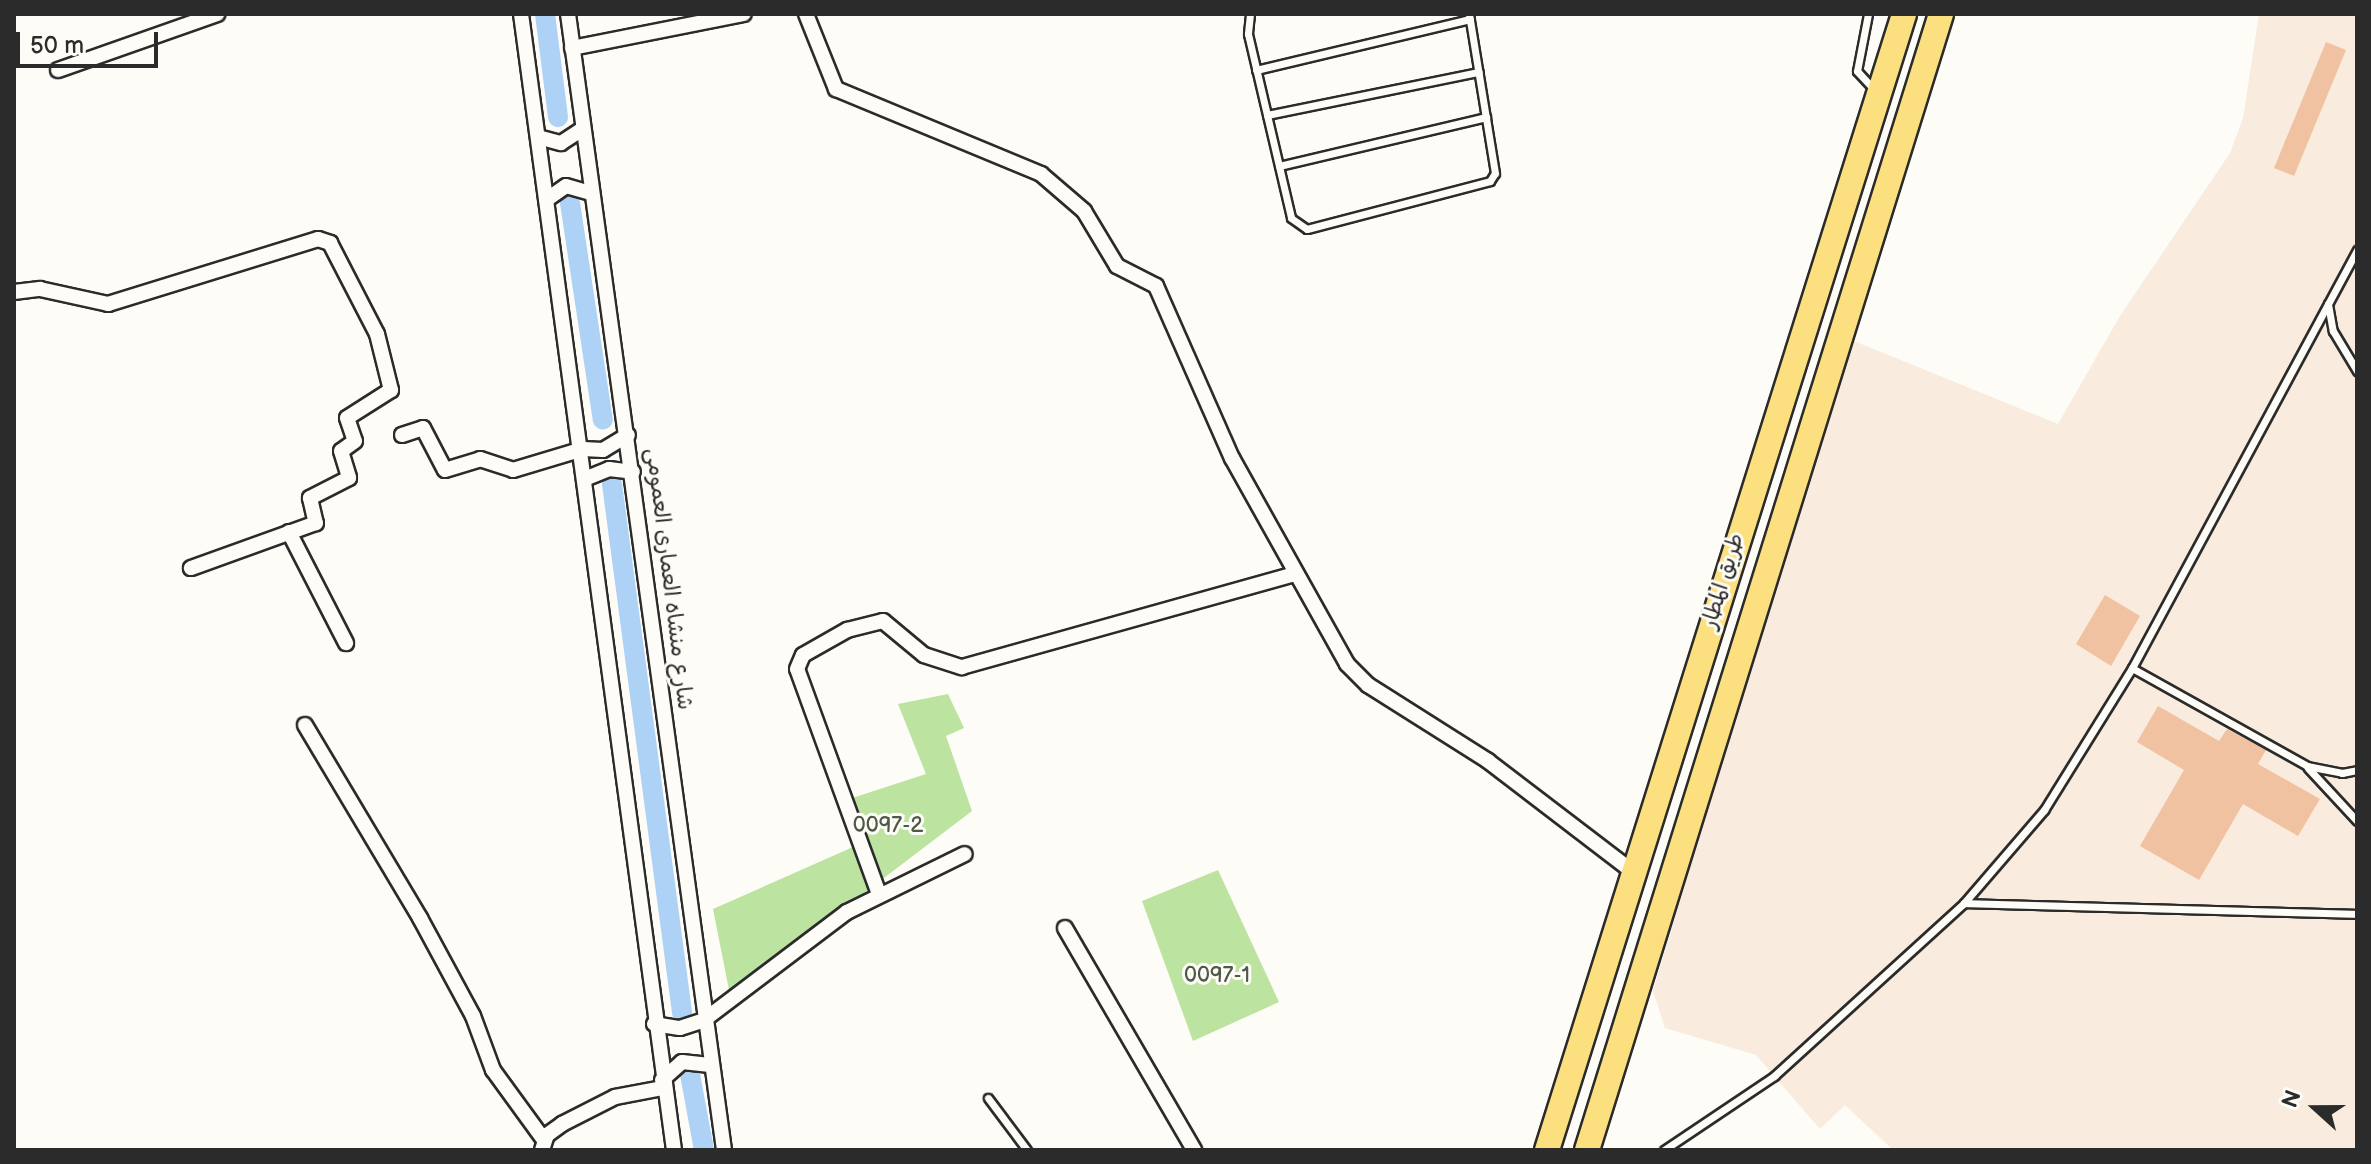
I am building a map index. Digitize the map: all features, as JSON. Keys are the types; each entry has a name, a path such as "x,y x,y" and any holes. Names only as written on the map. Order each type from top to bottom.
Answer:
{"main road":[{"name":"طريق المطار","path":"1547,1150 1904,14"},
{"name":"طريق المطار","path":"1587,1150 1941,14"}],"street":[{"path":"58,70 177,19 217,14"},
{"path":"521,14 587,478 654,1024 674,1150"},
{"name":"شارع منشاه العمارى العمومى","path":"568,14 581,130 628,435 710,1065 724,1150"},
{"path":"572,48 744,14"},
{"path":"806,14 836,89 1041,174 1084,211 1117,266 1156,286 1232,458 1347,664 1368,685 1488,761 1633,872"},
{"path":"538,137 561,143 581,130"},
{"path":"546,200 566,186 590,193"},
{"path":"14,292 40,289 108,304 318,239 330,243 377,334 392,386 347,418 355,441 341,451 349,479 310,498 316,523 191,568"},
{"path":"402,435 423,428 445,470 480,459 513,470 583,449 603,450 628,435"},
{"path":"587,478 609,469 633,472"},
{"path":"289,532 346,643"},
{"path":"879,894 797,669 803,655 847,630 883,621 924,655 962,667 1295,574"},
{"path":"305,725 420,918 473,1016 493,1070 543,1145 562,1124 615,1097 663,1084 682,1062 710,1065"},
{"path":"654,1024 680,1028 704,1020 816,933 879,894 965,854"},
{"path":"1065,928 1194,1150"}],"lane":[{"path":"1250,14 1248,34 1256,70 1291,218 1315,228 1490,181 1495,173 1470,17 1256,70"},
{"path":"1868,14 1857,71 1880,92"},
{"path":"1267,115 1479,72"},
{"path":"1279,166 1486,117"},
{"path":"1664,1150 1774,1076 1964,903 2044,810 2132,668 2357,250"},
{"path":"2328,304 2333,331 2357,371"},
{"path":"2132,668 2307,766 2342,773 2357,770"},
{"path":"2307,766 2357,821"},
{"path":"1964,903 2357,914"},
{"path":"988,1098 1027,1150"}],"shaded area":[{"path":"2259,14 2357,14 2357,1150 1893,1150 1845,1105 1820,1129 1756,1055 1665,1028 1653,991 1849,339 2058,424 2120,316 2230,153 2243,118"}],"green space":[{"name":"0097-2","path":"948,694 964,728 946,736 972,811 730,995 713,909 853,847 840,802 926,774 898,704"},
{"name":"0097-1","path":"1218,870 1279,1002 1193,1041 1142,901"}],"building":[{"path":"2326,42 2346,50 2294,176 2274,168"},
{"path":"2105,595 2140,616 2111,666 2076,644"},
{"path":"2158,706 2219,741 2227,729 2266,750 2258,764 2320,799 2298,836 2243,804 2199,880 2140,846 2184,770 2137,742"}],"waterway":[{"path":"545,14 558,117"},
{"path":"570,203 603,420"},
{"path":"612,484 682,1012"},
{"path":"689,1069 704,1150"}]}
